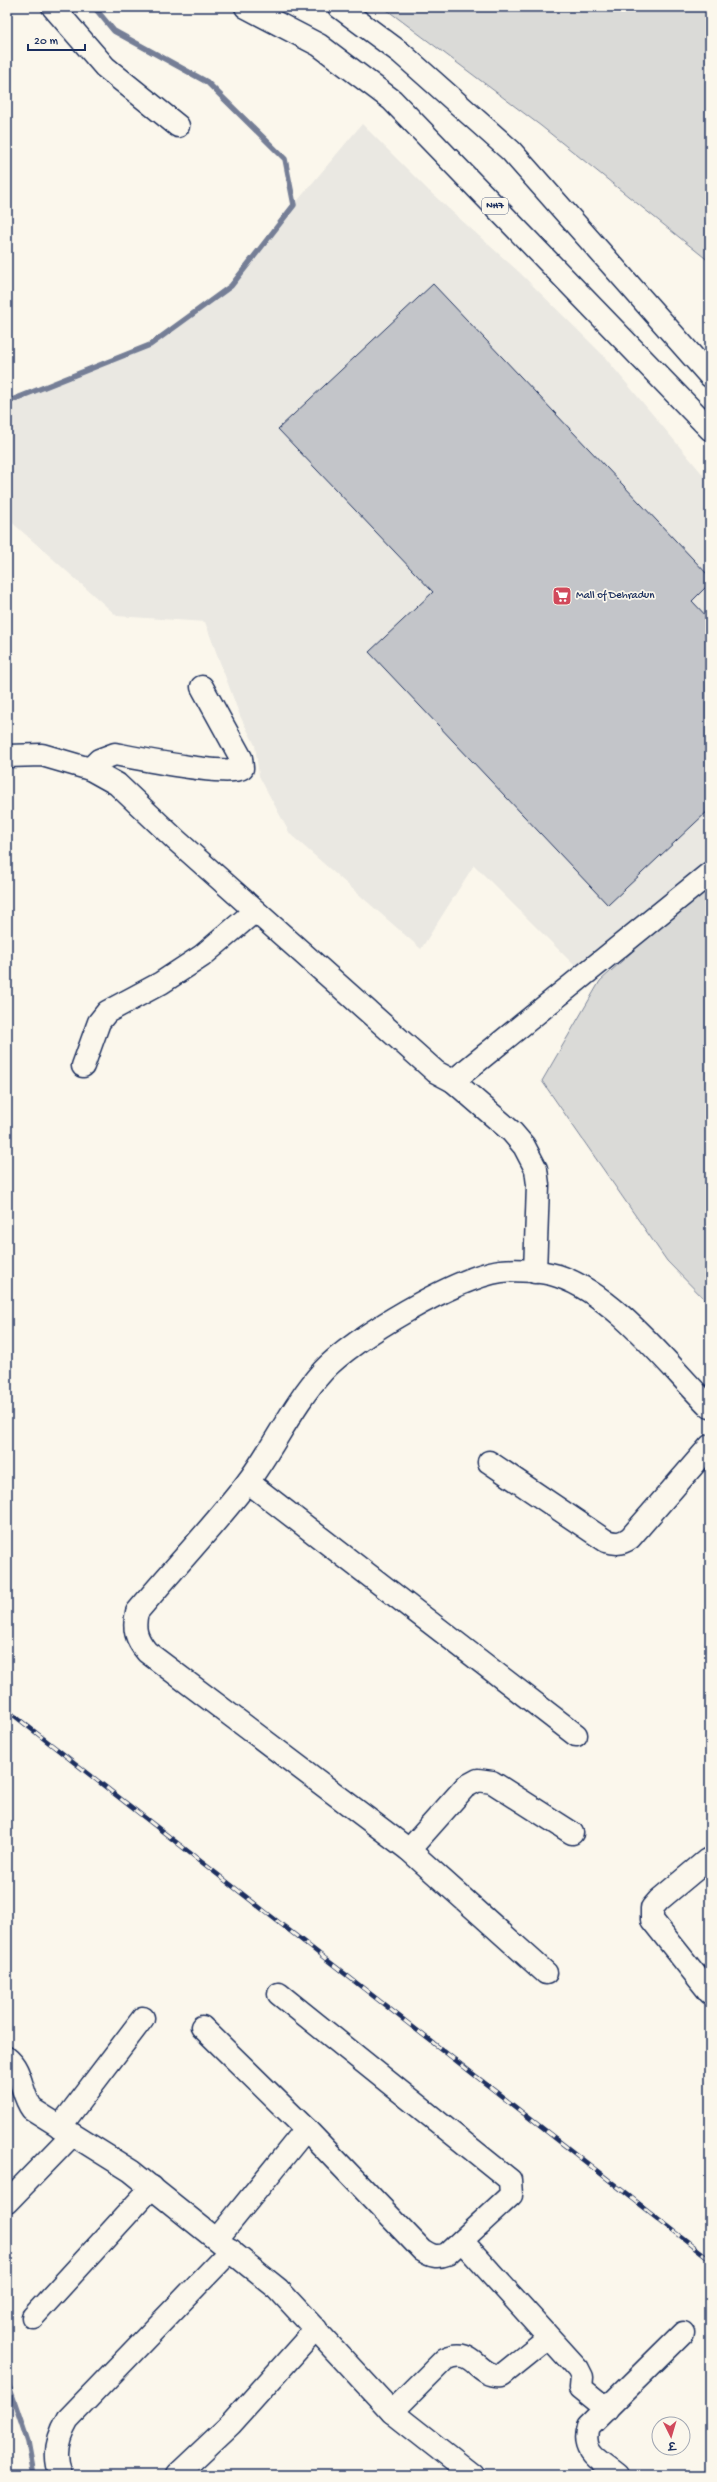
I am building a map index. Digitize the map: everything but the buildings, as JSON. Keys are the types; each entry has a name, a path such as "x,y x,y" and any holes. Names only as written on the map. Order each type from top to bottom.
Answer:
{"main road":[{"path":"53,7 105,67 178,126"},
{"path":"234,7 251,10"},
{"path":"339,7 401,53 511,151 710,376"},
{"name":"NH7","path":"251,10 318,45 392,100 710,429"},
{"path":"90,769 99,760 116,754 219,771 238,770 242,768 241,758 202,687"},
{"path":"7,756 42,755 90,769 117,784 255,911 436,1072 453,1081 512,1132 531,1159 538,1185 535,1272"},
{"path":"453,1081 710,873"},
{"path":"83,1066 99,1022 107,1012 161,983 202,956 255,911"},
{"path":"546,1973 409,1850 147,1652 138,1641 134,1625 137,1612 248,1482 301,1398 324,1370 346,1349 420,1304 460,1285 501,1271 535,1272 559,1277 597,1296 630,1325 710,1407"},
{"path":"489,1462 606,1541 616,1544 622,1543 630,1538 710,1446"},
{"path":"248,1482 576,1734"},
{"path":"409,1850 465,1786 478,1780 492,1782 572,1833"},
{"path":"707,1860 659,1900 652,1908 651,1914 659,1930 710,1993"},
{"path":"202,2027 306,2129 422,2250 431,2256 439,2257 447,2254 511,2195 510,2180 279,1994"},
{"path":"7,2202 66,2131 143,2018"},
{"path":"7,2058 15,2067 28,2104 37,2113 131,2171 224,2244 278,2289 392,2412 472,2475"},
{"path":"61,2475 57,2466 58,2447 61,2432 68,2419 224,2244 306,2129"},
{"path":"33,2317 152,2187"},
{"path":"462,2241 581,2374 581,2388 607,2409"},
{"path":"177,2475 231,2424 316,2329"},
{"path":"609,2472 589,2452 585,2437 588,2427 683,2333"},
{"path":"392,2412 445,2359 454,2354 464,2355 488,2374 502,2375 548,2338"}],"shaded area":[{"path":"383,7 710,7 710,262 541,126"},
{"path":"362,124 429,191 519,272 602,354 710,483 710,862 576,967 474,865 421,949 290,834 259,776 255,745 240,716 205,622 117,616 7,518 7,403 150,345 231,286 294,205"},
{"path":"710,881 710,1305 667,1261 542,1081 600,981"}],"waterway":[{"path":"7,402 150,345 231,286 294,205 285,159 207,82 114,31 94,7"},
{"path":"7,2380 28,2442 34,2475"}],"railway":[{"path":"7,1710 710,2259"}],"place":[{"name":"Mall of Dehradun","path":"562,596"}]}
